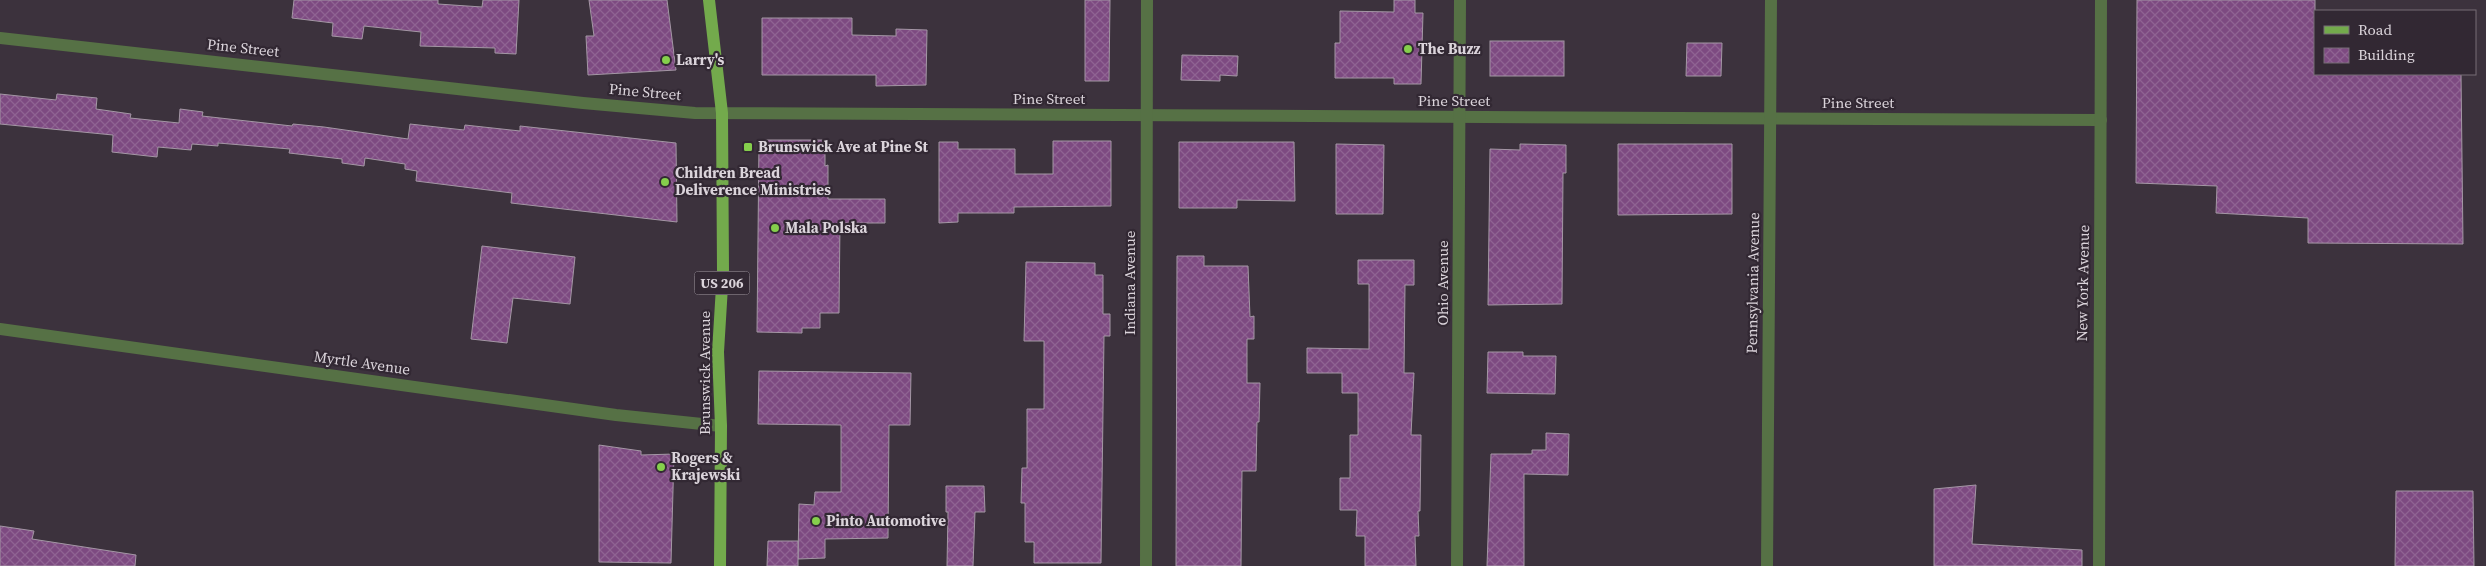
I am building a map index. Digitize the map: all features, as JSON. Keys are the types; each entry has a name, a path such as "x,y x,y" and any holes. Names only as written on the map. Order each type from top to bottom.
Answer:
{"main road":[{"name":"Brunswick Avenue","path":"709,0 722,113 723,270 718,352 721,426 720,566"}],"street":[{"name":"Indiana Avenue","path":"1146,566 1147,0"},
{"name":"Ohio Avenue","path":"1457,566 1460,0"},
{"name":"Pennsylvania Avenue","path":"1767,566 1771,0"},
{"name":"New York Avenue","path":"2099,566 2101,0"},
{"name":"Pine Street","path":"0,38 583,103 722,113 2101,120"},
{"name":"Myrtle Avenue","path":"0,329 616,415 721,426"}],"building":[{"path":"294,0 438,0 438,4 482,7 483,0 519,0 516,54 495,53 495,48 420,46 421,32 364,26 362,39 332,36 333,23 292,18"},
{"path":"589,0 667,0 676,70 588,75 586,36 594,36"},
{"path":"1085,0 1110,0 1109,81 1085,81"},
{"path":"1394,0 1415,0 1415,13 1423,13 1421,84 1394,84 1394,78 1335,78 1335,43 1340,43 1340,11 1394,12"},
{"path":"2137,0 2315,0 2314,75 2461,75 2463,244 2308,243 2308,218 2216,213 2217,186 2136,183"},
{"path":"762,18 852,18 852,35 896,36 896,29 927,30 926,85 876,86 876,75 762,75"},
{"path":"1490,41 1564,41 1564,76 1490,76"},
{"path":"1687,43 1722,43 1721,76 1686,76"},
{"path":"1182,55 1238,56 1237,76 1220,75 1220,81 1181,80"},
{"path":"0,94 56,100 57,94 97,98 96,109 131,114 130,118 179,123 180,109 203,112 202,116 292,126 293,124 324,127 408,139 410,124 464,130 465,125 520,131 520,126 676,143 677,222 511,203 512,193 416,181 417,171 405,169 405,164 365,158 364,166 342,163 342,159 289,153 290,149 218,143 218,146 192,144 191,150 158,147 157,157 112,152 113,135 0,124"},
{"path":"759,140 825,140 825,166 828,165 828,199 885,199 885,223 840,223 839,313 820,313 820,328 802,328 802,333 757,332"},
{"path":"1053,141 1111,141 1111,206 1014,207 1014,213 958,213 958,222 939,223 939,142 958,142 958,149 1015,149 1015,174 1053,174"},
{"path":"1179,142 1294,142 1295,201 1237,200 1237,208 1179,208"},
{"path":"1336,144 1384,145 1383,214 1336,214"},
{"path":"1520,144 1566,145 1566,173 1563,173 1562,304 1488,305 1490,149 1520,150"},
{"path":"1618,144 1732,144 1732,214 1618,215"},
{"path":"482,246 575,257 570,304 513,298 507,343 471,339"},
{"path":"1177,256 1204,256 1204,266 1248,266 1250,317 1254,316 1254,339 1247,339 1247,383 1260,383 1256,471 1242,471 1241,566 1176,566"},
{"path":"1358,260 1414,260 1414,285 1405,285 1404,373 1414,373 1411,435 1421,435 1419,536 1415,536 1416,566 1365,566 1365,536 1356,536 1357,510 1340,510 1340,478 1350,478 1350,435 1358,435 1358,393 1342,393 1342,373 1307,373 1307,348 1369,349 1369,284 1358,284"},
{"path":"1026,262 1095,263 1095,275 1103,275 1103,314 1110,314 1110,336 1104,336 1101,563 1034,563 1034,542 1025,542 1025,503 1021,503 1022,468 1027,468 1027,409 1044,409 1044,341 1024,341"},
{"path":"1488,352 1523,352 1523,356 1556,356 1555,394 1487,393"},
{"path":"759,371 911,373 910,425 889,425 888,538 825,539 825,558 798,559 799,504 814,505 815,492 841,492 841,425 758,424"},
{"path":"1546,433 1569,434 1568,475 1524,474 1524,566 1487,566 1491,454 1532,454 1532,450 1546,450"},
{"path":"599,445 641,451 641,455 674,454 671,563 599,562"},
{"path":"1976,485 1972,544 2082,550 2082,566 1934,566 1934,489"},
{"path":"946,486 984,486 985,512 975,512 973,566 947,566 948,512 946,512"},
{"path":"2396,491 2473,491 2474,566 2395,566"},
{"path":"0,526 34,531 32,539 136,555 135,566 0,566"},
{"path":"768,541 798,541 798,566 767,566"}],"place":[{"name":"The Buzz","path":"1408,49"},
{"name":"Larry's","path":"666,60"},
{"name":"Brunswick Ave at Pine St","path":"748,147"},
{"name":"Children Bread Deliverence Ministries","path":"665,182"},
{"name":"Mala Polska","path":"775,228"},
{"name":"Rogers & Krajewski","path":"661,467"},
{"name":"Pinto Automotive","path":"816,521"}]}
